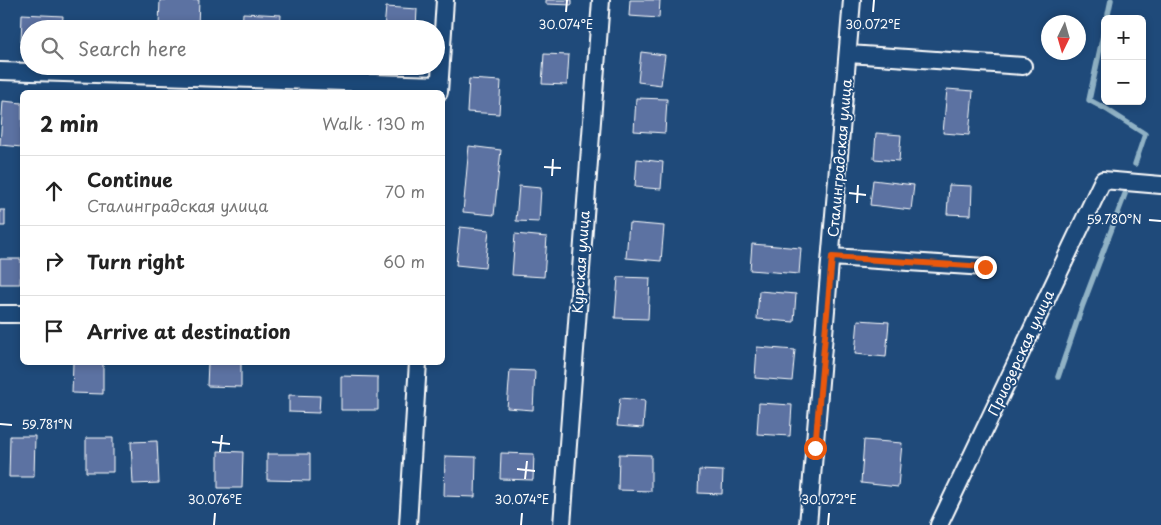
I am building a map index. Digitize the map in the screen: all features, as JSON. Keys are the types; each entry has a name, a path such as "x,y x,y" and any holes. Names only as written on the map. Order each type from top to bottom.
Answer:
{"street":[{"path":"444,20 445,0"},
{"name":"Курская улица","path":"562,525 601,0"},
{"name":"Сталинградская улица","path":"808,525 832,257 852,0"},
{"path":"848,54 1023,66"},
{"path":"0,71 20,72"},
{"path":"98,75 439,89 440,75"},
{"name":"Приозерская улица","path":"939,525 1103,180 1161,185"},
{"path":"832,257 985,267"},
{"path":"0,314 20,314"},
{"path":"408,525 418,365"}],"building":[{"path":"160,0 199,0 198,20 159,20"},
{"path":"546,0 572,0 572,5 546,4"},
{"path":"630,0 660,0 659,18 629,16"},
{"path":"386,7 417,9 416,20 385,20"},
{"path":"243,13 281,15 281,20 243,20"},
{"path":"22,14 63,16 63,20 22,20"},
{"path":"641,52 665,55 661,85 638,82"},
{"path":"544,54 569,55 567,85 542,84"},
{"path":"469,79 501,81 499,114 467,112"},
{"path":"947,89 973,91 969,135 943,133"},
{"path":"636,98 667,99 665,133 634,131"},
{"path":"3,101 20,103 20,147 0,145"},
{"path":"876,133 901,135 899,161 874,159"},
{"path":"469,146 501,150 494,215 463,212"},
{"path":"637,159 663,162 661,189 635,187"},
{"path":"873,180 914,185 911,210 870,205"},
{"path":"949,185 972,186 971,215 947,214"},
{"path":"519,186 541,188 539,222 516,221"},
{"path":"0,210 5,210 5,226 0,226"},
{"path":"629,223 664,226 661,261 626,258"},
{"path":"460,227 489,230 485,268 456,265"},
{"path":"515,234 547,237 544,277 512,275"},
{"path":"752,244 801,248 799,274 750,270"},
{"path":"0,259 20,259 20,284 0,284"},
{"path":"618,277 650,278 648,319 615,318"},
{"path":"759,291 796,294 794,322 757,319"},
{"path":"858,320 889,322 886,357 855,354"},
{"path":"757,347 795,350 792,381 755,378"},
{"path":"73,365 103,365 103,394 72,393"},
{"path":"208,365 241,365 241,387 207,386"},
{"path":"510,370 535,371 533,410 507,408"},
{"path":"341,376 378,377 378,410 341,410"},
{"path":"289,395 320,396 319,413 289,412"},
{"path":"620,398 645,400 643,428 617,426"},
{"path":"759,403 792,405 790,436 757,434"},
{"path":"10,436 35,436 34,477 9,477"},
{"path":"86,438 113,438 113,472 86,472"},
{"path":"864,440 902,443 898,487 861,483"},
{"path":"157,441 159,483 133,484 131,442"},
{"path":"218,451 243,452 242,488 218,488"},
{"path":"501,453 534,454 533,480 500,479"},
{"path":"267,454 310,454 310,481 267,480"},
{"path":"619,454 651,455 651,491 618,490"},
{"path":"445,456 476,457 475,497 444,496"},
{"path":"699,470 723,471 722,494 698,493"}],"waterway":[{"path":"1108,15 1111,0"},
{"path":"1101,44 1089,100 1145,134 1135,164"},
{"path":"1058,377 1082,307 1125,194"}],"route":[{"path":"815,448 832,257 985,267"}]}
